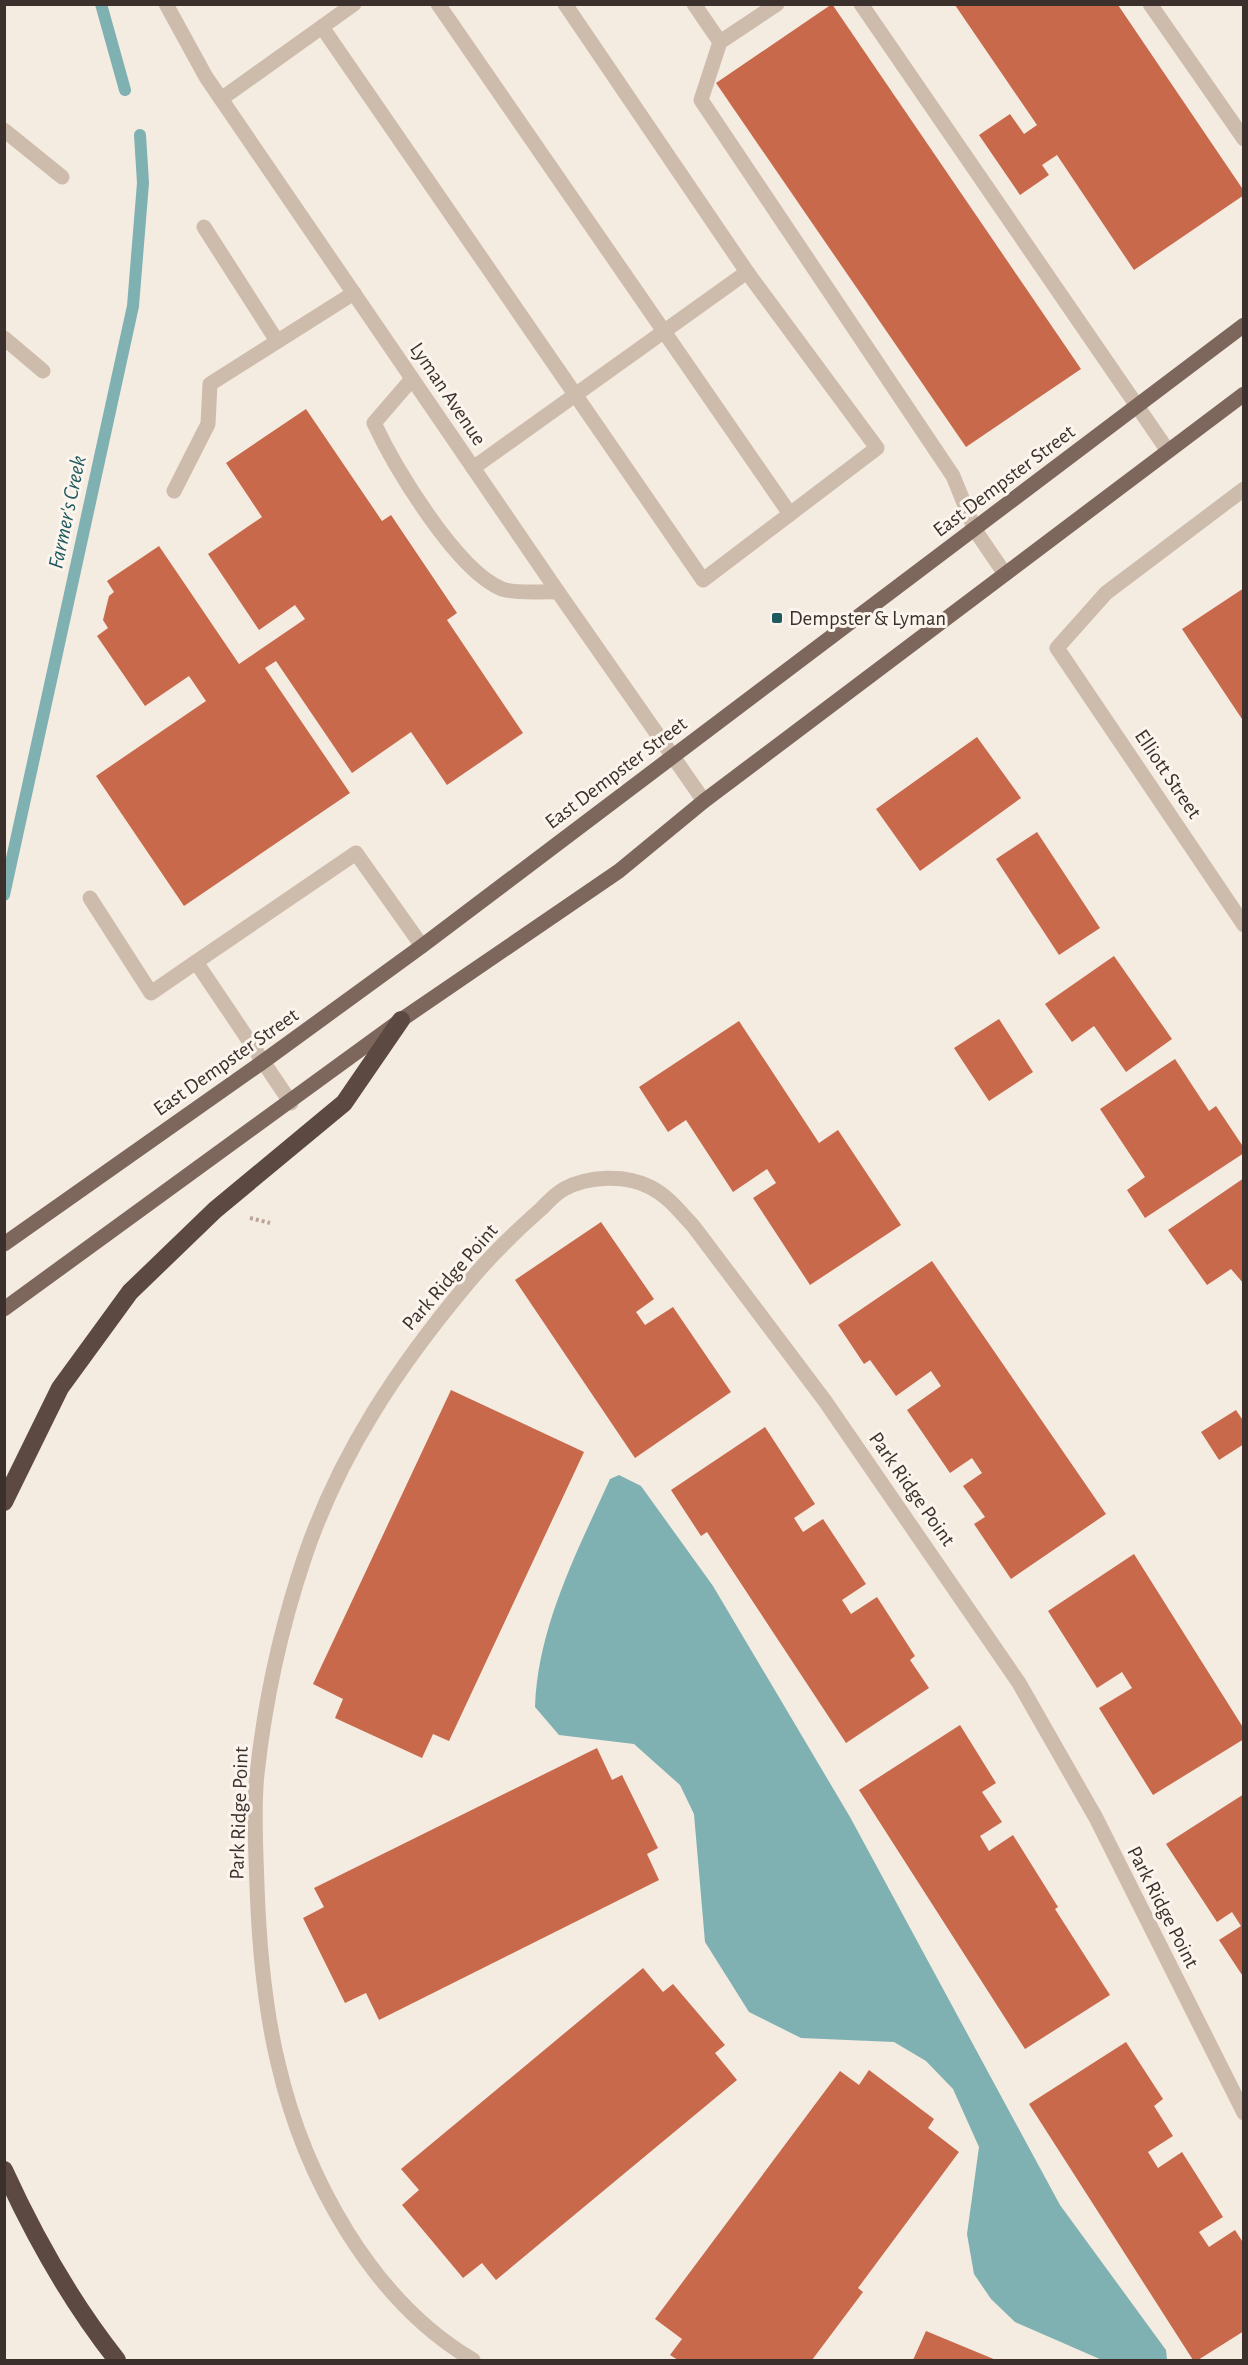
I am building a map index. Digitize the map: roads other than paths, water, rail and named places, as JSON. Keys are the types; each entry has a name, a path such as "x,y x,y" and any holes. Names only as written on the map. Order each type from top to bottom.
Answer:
{"highway":[{"path":"4,1502 60,1388 130,1292 215,1210 344,1103 401,1020"},
{"path":"4,2170 31,2230 88,2324 117,2361"}],"main road":[{"name":"East Dempster Street","path":"4,1244 264,1061 422,946 1244,325"},
{"path":"4,1309 291,1103 401,1020 619,871 704,801 1244,394"}],"street":[{"name":"Lyman Avenue","path":"166,4 206,78 704,801"},
{"path":"221,99 354,4"},
{"path":"438,4 789,514"},
{"path":"322,27 702,580 876,448 747,272 565,4"},
{"path":"694,4 720,42"},
{"path":"777,4 720,42 701,100 952,476 975,530 1005,574"},
{"path":"861,4 1135,407 1168,451"},
{"path":"1150,4 1244,139"},
{"path":"4,130 62,177"},
{"path":"204,227 277,342"},
{"path":"473,468 747,272"},
{"path":"174,491 208,424 210,384 354,293"},
{"path":"4,338 43,371"},
{"path":"412,378 374,423 388,452 425,507 466,564 503,589 558,592"},
{"name":"Elliott Street","path":"1244,489 1106,593 1057,648 1244,925"},
{"path":"90,898 152,993 356,853 422,946"},
{"path":"196,963 291,1103"},
{"name":"Park Ridge Point","path":"472,2361 424,2327 394,2297 331,2203 297,2127 278,2064 264,1987 258,1910 256,1778 267,1700 282,1634 306,1554 336,1478 380,1398 436,1320 488,1258 562,1190 592,1179 622,1179 648,1186 670,1200 825,1401 1019,1683 1060,1753 1244,2113"}],"water":[{"path":"619,1475 641,1486 713,1586 850,1817 1060,2205 1166,2350 1167,2360 1102,2360 1015,2322 991,2299 974,2274 967,2234 979,2147 953,2089 926,2061 894,2042 801,2038 749,2012 705,1942 694,1814 680,1785 634,1744 559,1735 535,1707 543,1647 561,1590 610,1479"}],"waterway":[{"name":"Farmer's Creek","path":"101,4 125,90"},
{"name":"Farmer's Creek","path":"4,895 133,306 143,183 140,135"}],"place":[{"name":"Dempster & Lyman","path":"777,618"}]}
